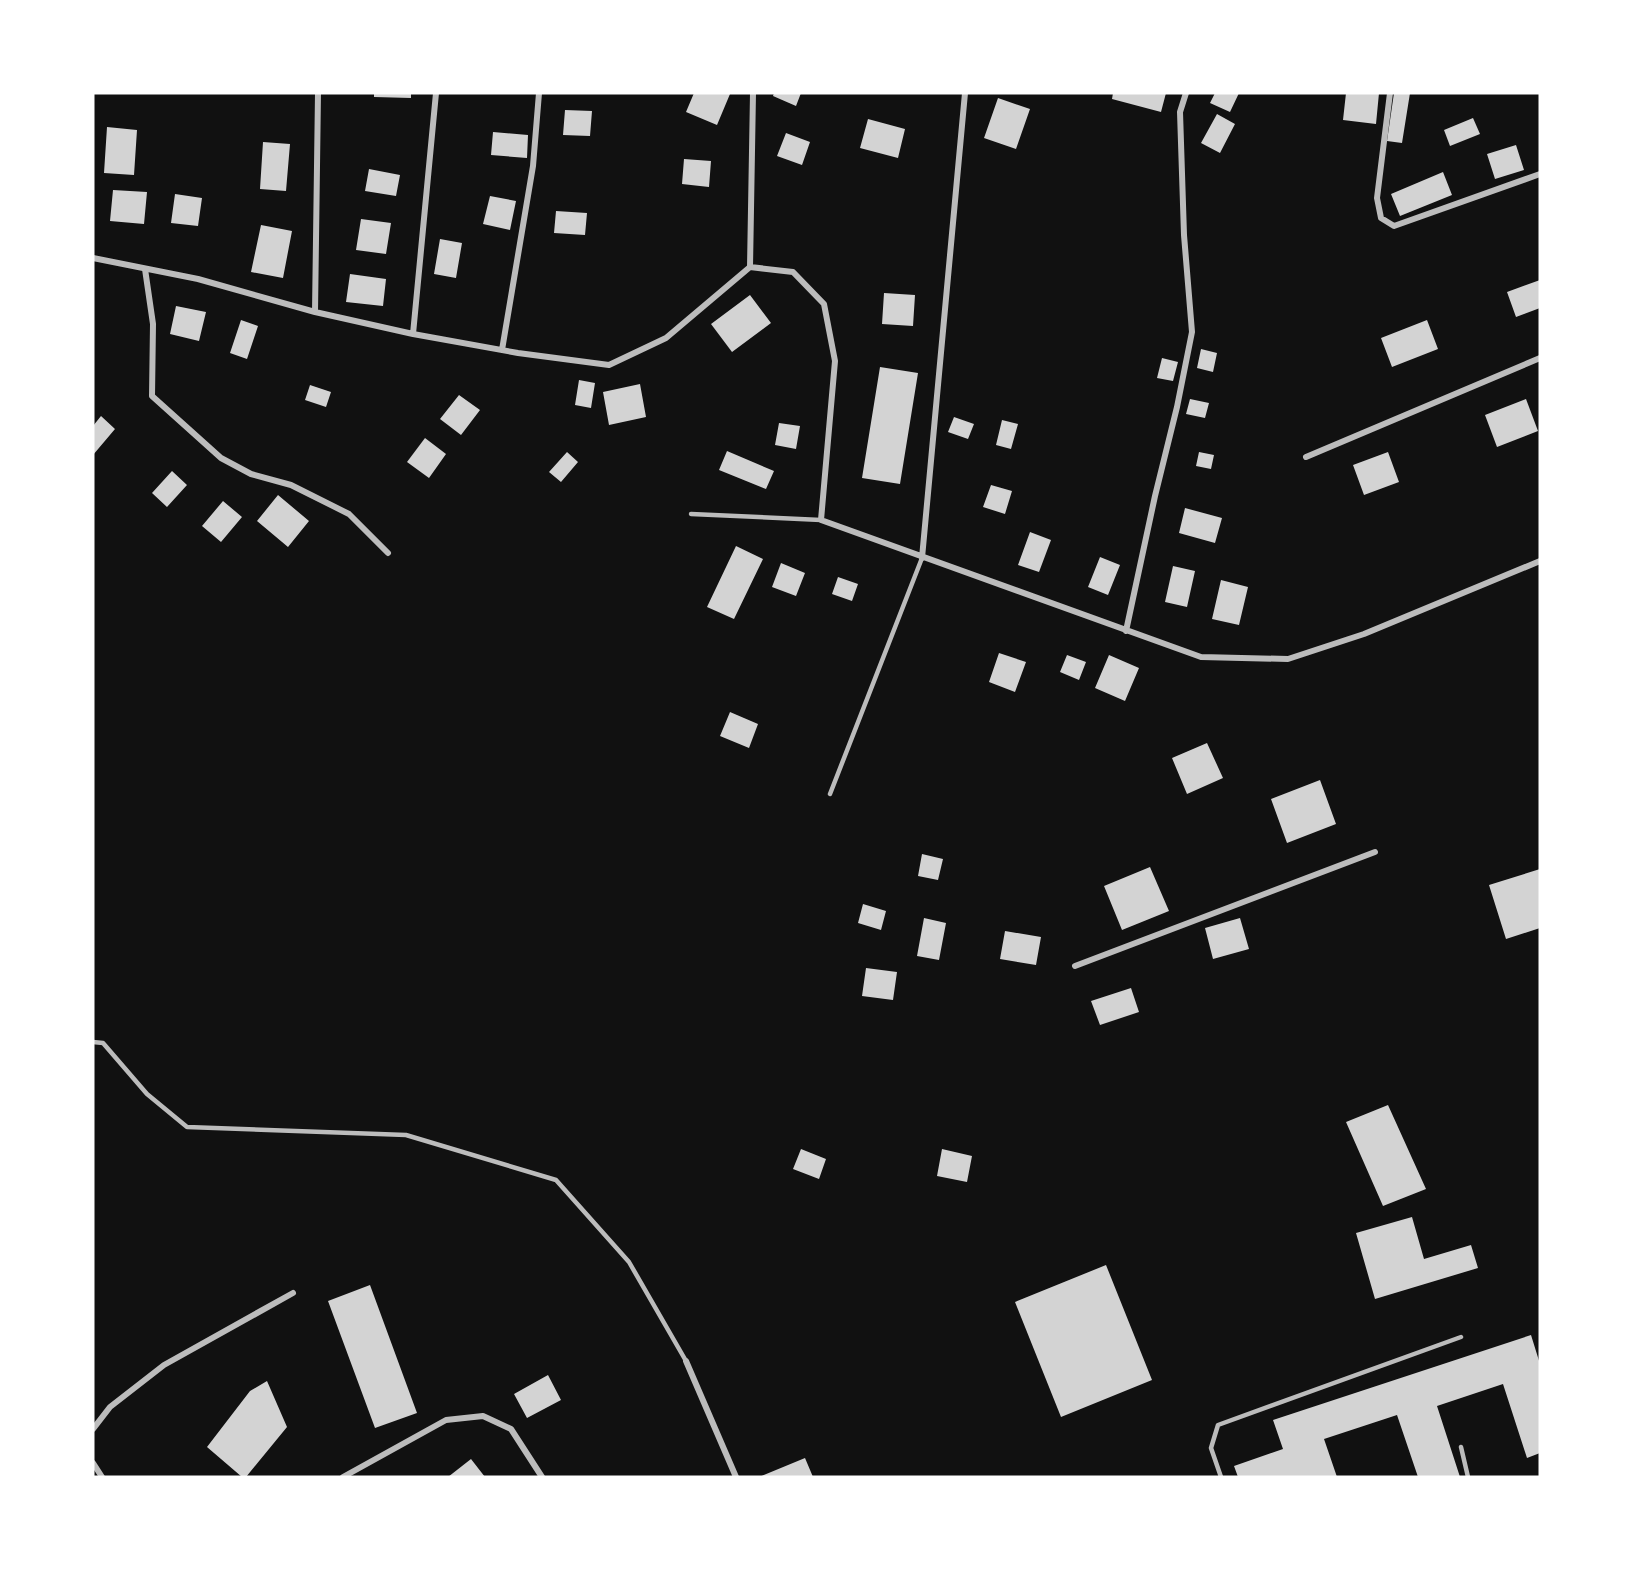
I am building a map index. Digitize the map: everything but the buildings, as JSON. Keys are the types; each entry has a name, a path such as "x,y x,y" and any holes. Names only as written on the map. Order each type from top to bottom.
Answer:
{"street":[{"path":"315,312 318,93"},
{"path":"413,334 436,93"},
{"path":"502,350 533,166 539,93"},
{"path":"750,267 753,93"},
{"path":"922,558 965,93"},
{"path":"1126,631 1192,332 1184,235 1180,112 1186,93"},
{"path":"1390,93 1377,198 1382,218 1394,226 1540,174"},
{"path":"93,258 198,279 315,312 413,334 502,350 609,365 666,338 750,267 794,272 824,304 835,361 821,520 1201,657 1288,659 1364,634 1540,561"},
{"path":"145,269 153,324 152,396 221,458 251,474 291,485 349,514 388,553"},
{"path":"1306,457 1540,358"},
{"path":"1075,966 1375,852"},
{"path":"93,1429 110,1407 164,1365 293,1293"},
{"path":"686,1361 736,1477"},
{"path":"343,1477 446,1420 483,1416 511,1429 542,1477"},
{"path":"93,1463 102,1477"}],"lane":[{"path":"692,514 821,520"},
{"path":"830,794 922,558"},
{"path":"93,1042 104,1043 147,1094 187,1127 406,1135 556,1180 629,1262 686,1361"},
{"path":"1221,1477 1211,1448 1218,1425 1461,1337"},
{"path":"1461,1447 1468,1477"}]}
